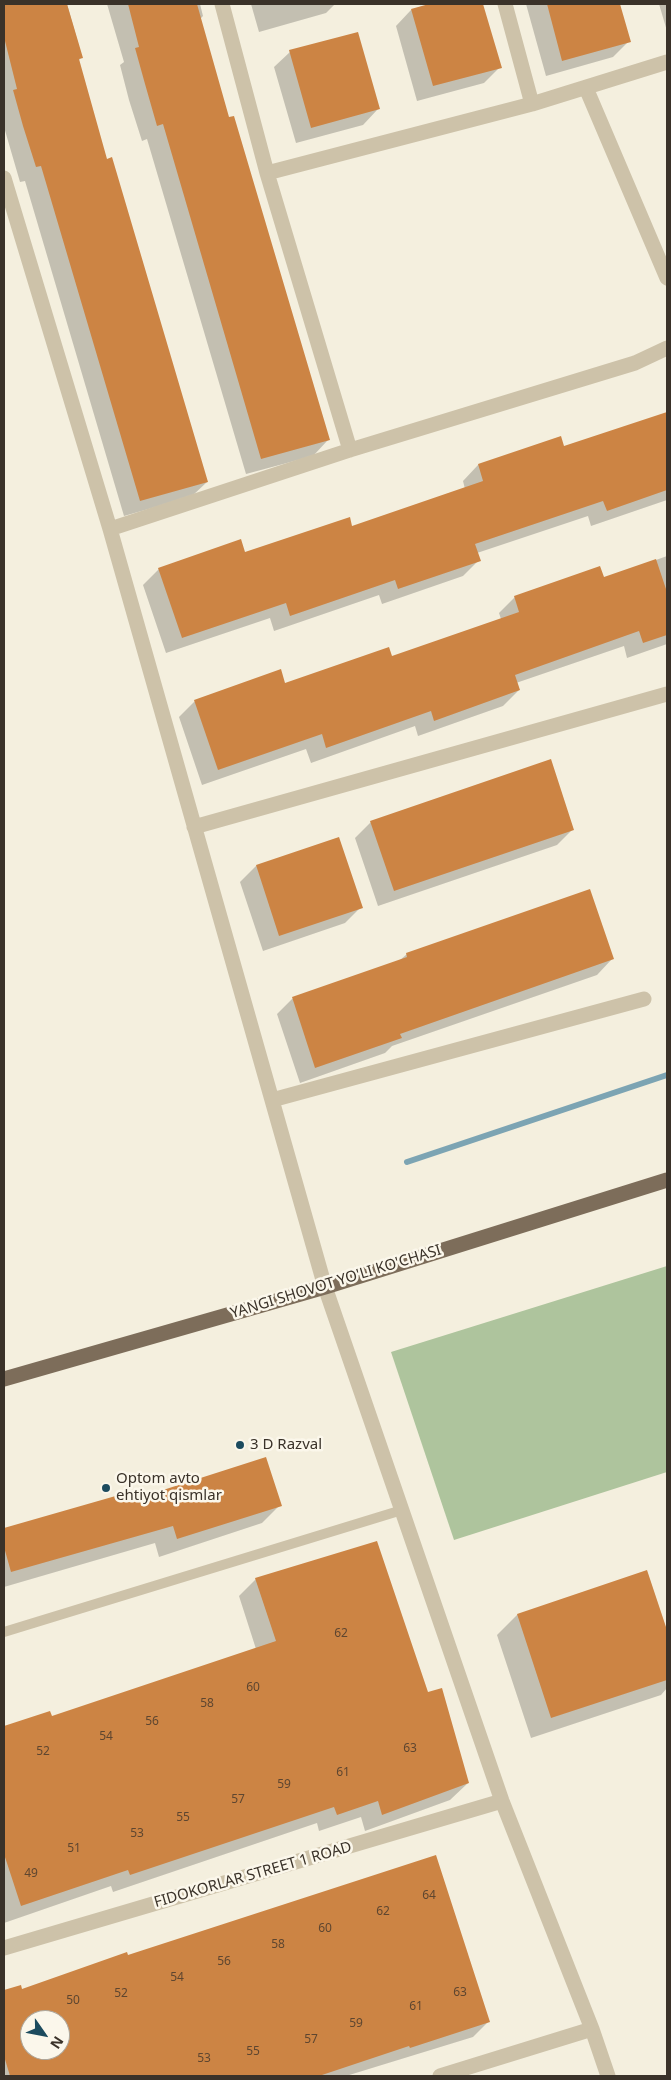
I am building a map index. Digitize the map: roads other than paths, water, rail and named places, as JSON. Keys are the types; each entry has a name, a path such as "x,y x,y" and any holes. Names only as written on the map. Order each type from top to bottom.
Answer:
{"main road":[{"name":"YANGI SHOVOT YO'LI KO'CHASI","path":"4,1379 325,1287 667,1180"}],"street":[{"path":"222,4 268,173 350,450"},
{"path":"505,4 532,104"},
{"path":"268,173 532,104 667,62"},
{"path":"586,88 667,278"},
{"path":"4,178 110,529 325,1287 502,1801 592,2029 608,2076"},
{"path":"110,529 350,450 635,362 667,348"},
{"path":"194,827 667,694"},
{"path":"272,1100 644,999"},
{"name":"FIDOKORLAR STREET 1 ROAD","path":"4,1948 502,1801"},
{"path":"440,2076 592,2029"}],"lane":[{"path":"4,1632 402,1510"}],"waterway":[{"path":"407,1162 667,1075"}],"place":[{"name":"3 D Razval","path":"240,1445"},
{"name":"Optom avto ehtiyot qismlar","path":"106,1488"}]}
